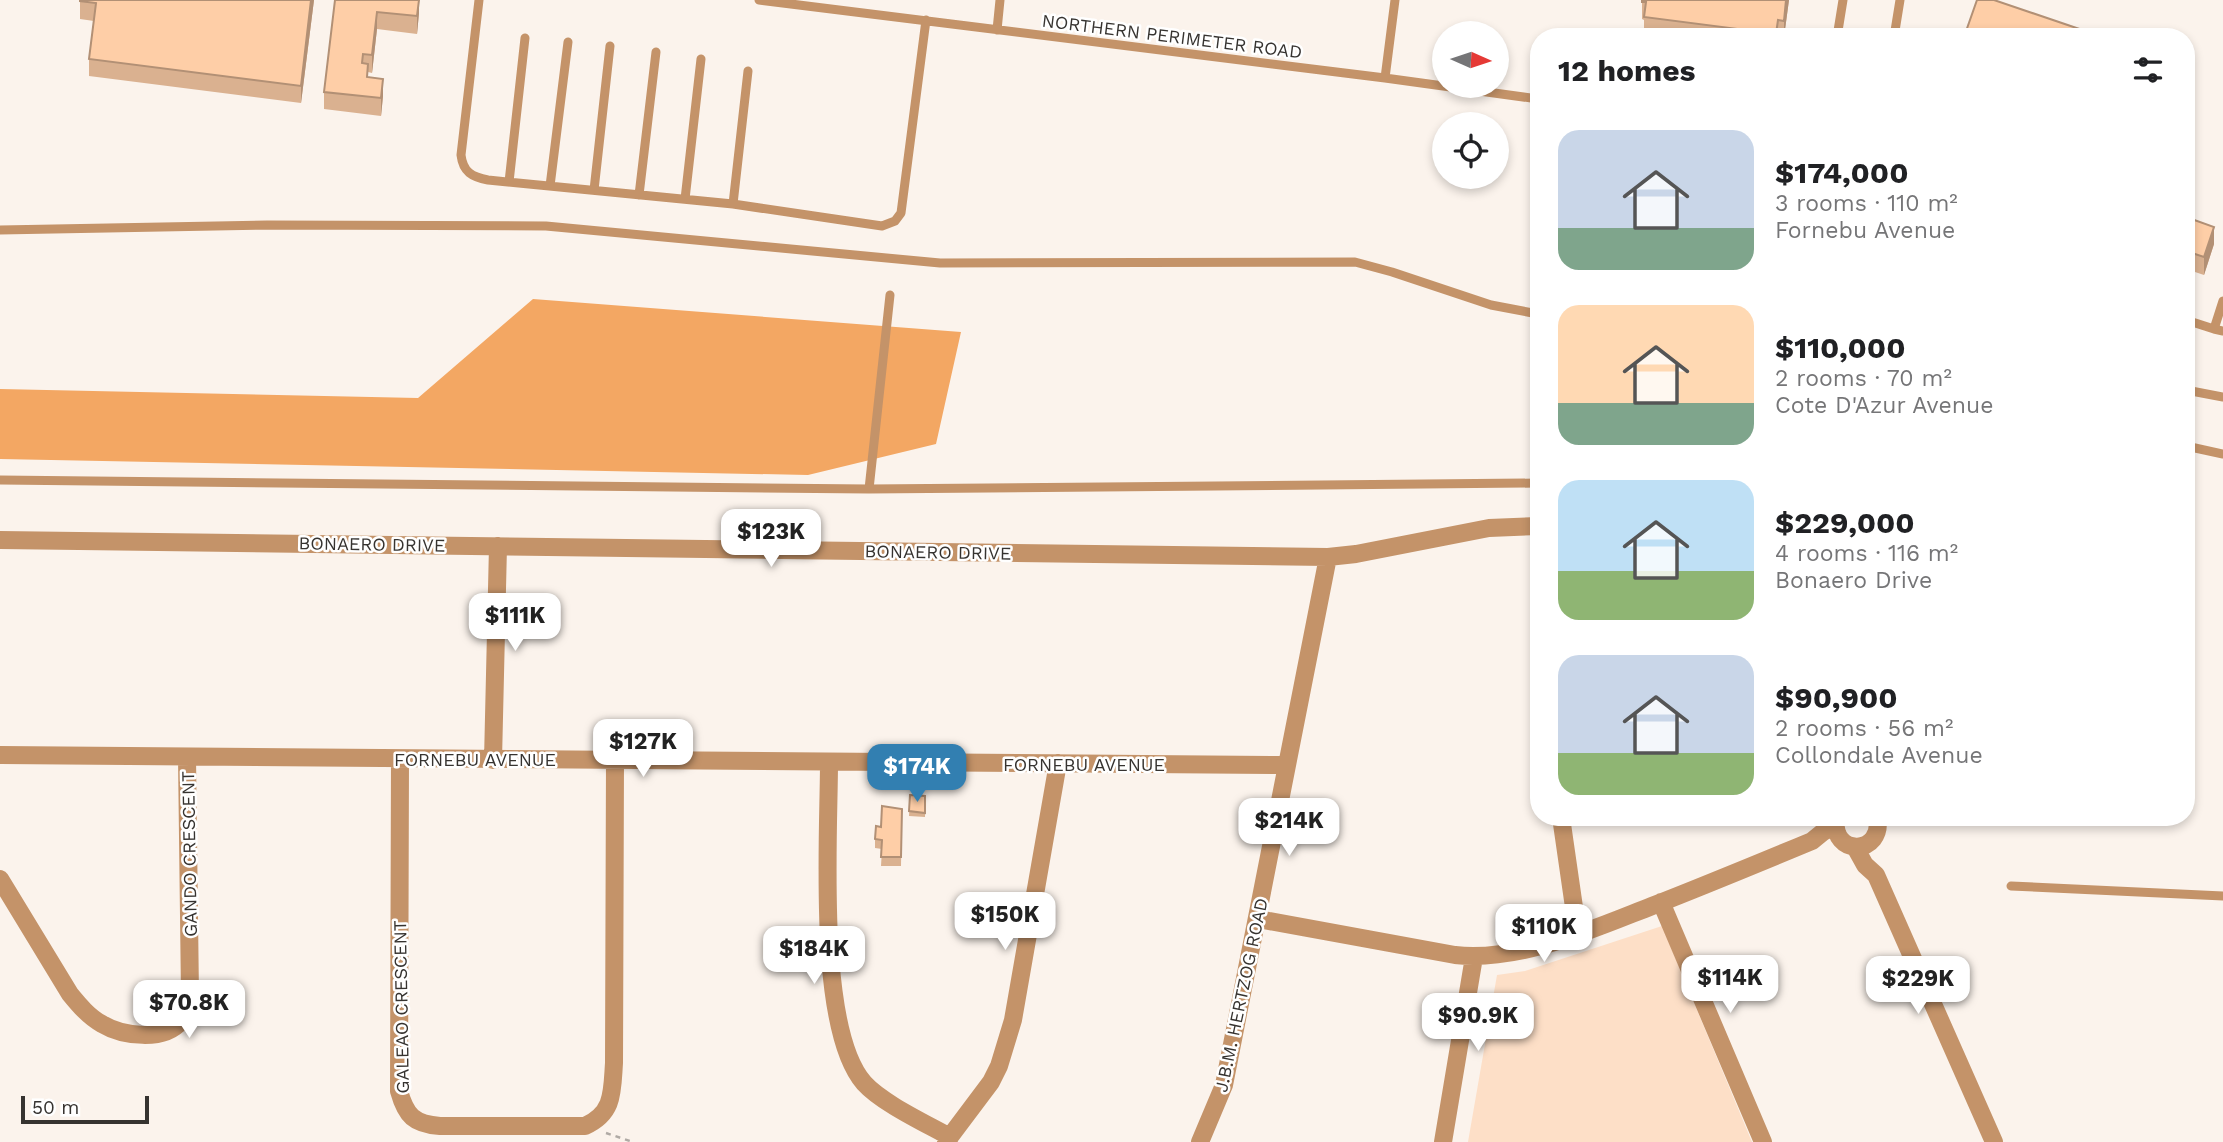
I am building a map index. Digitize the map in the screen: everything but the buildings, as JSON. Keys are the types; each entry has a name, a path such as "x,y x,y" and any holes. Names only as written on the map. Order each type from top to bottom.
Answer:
{"street":[{"name":"BONAERO DRIVE","path":"0,540 1328,557 1489,528 1530,526"},
{"path":"493,760 498,546"},
{"name":"J.B.M. HERTZOG ROAD","path":"1200,1142 1224,1085 1328,557"},
{"name":"FORNEBU AVENUE","path":"0,755 1286,765"},
{"name":"GANDO CRESCENT","path":"0,879 69,994 81,1007 102,1025 132,1034 149,1035 171,1029 180,1023 187,1010 190,995 187,757"},
{"name":"GALEAO CRESCENT","path":"400,759 398,1071 399,1091 407,1112 424,1125 584,1126"},
{"path":"584,1126 598,1120 606,1110 613,1087 615,759"},
{"path":"829,762 829,933 834,992 844,1044 857,1073 876,1093 948,1140 991,1082 1006,1045 1013,1020 1058,764"},
{"path":"1562,826 1578,935"},
{"path":"1842,832 1865,846 1873,840 1878,826"},
{"path":"1258,919 1455,955 1475,957 1507,953 1578,935 1812,841 1828,843 1842,832"},
{"path":"1842,832 1865,866 1876,875 1994,1142"},
{"path":"1873,840 1878,860 1876,875"},
{"path":"1661,902 1763,1142"},
{"path":"1443,1142 1475,957"}],"lane":[{"path":"479,0 461,155 464,168 473,176 509,182 733,204 882,226 895,221 901,213 926,20"},
{"name":"NORTHERN PERIMETER ROAD","path":"760,0 1530,98"},
{"path":"996,30 1000,0"},
{"path":"1385,78 1395,0"},
{"path":"1839,28 1843,0"},
{"path":"1895,28 1900,0"},
{"path":"509,182 525,38"},
{"path":"550,186 568,42"},
{"path":"594,190 610,46"},
{"path":"639,195 656,52"},
{"path":"685,199 701,59"},
{"path":"733,204 748,71"},
{"path":"0,230 267,225 546,226 940,263 1355,262 1491,305 1530,312"},
{"path":"869,489 890,295"},
{"path":"2195,323 2219,330 2223,301"},
{"path":"2195,392 2223,397"},
{"path":"2195,448 2223,454"},
{"path":"0,480 869,489 1530,483"},
{"path":"2011,886 2223,896"}],"path":[{"path":"584,1126 633,1142"}],"shaded area":[{"path":"533,299 961,332 936,444 808,475 0,459 0,389 418,398"},
{"path":"1662,926 1752,1142 1468,1142 1497,975 1525,971"}]}
